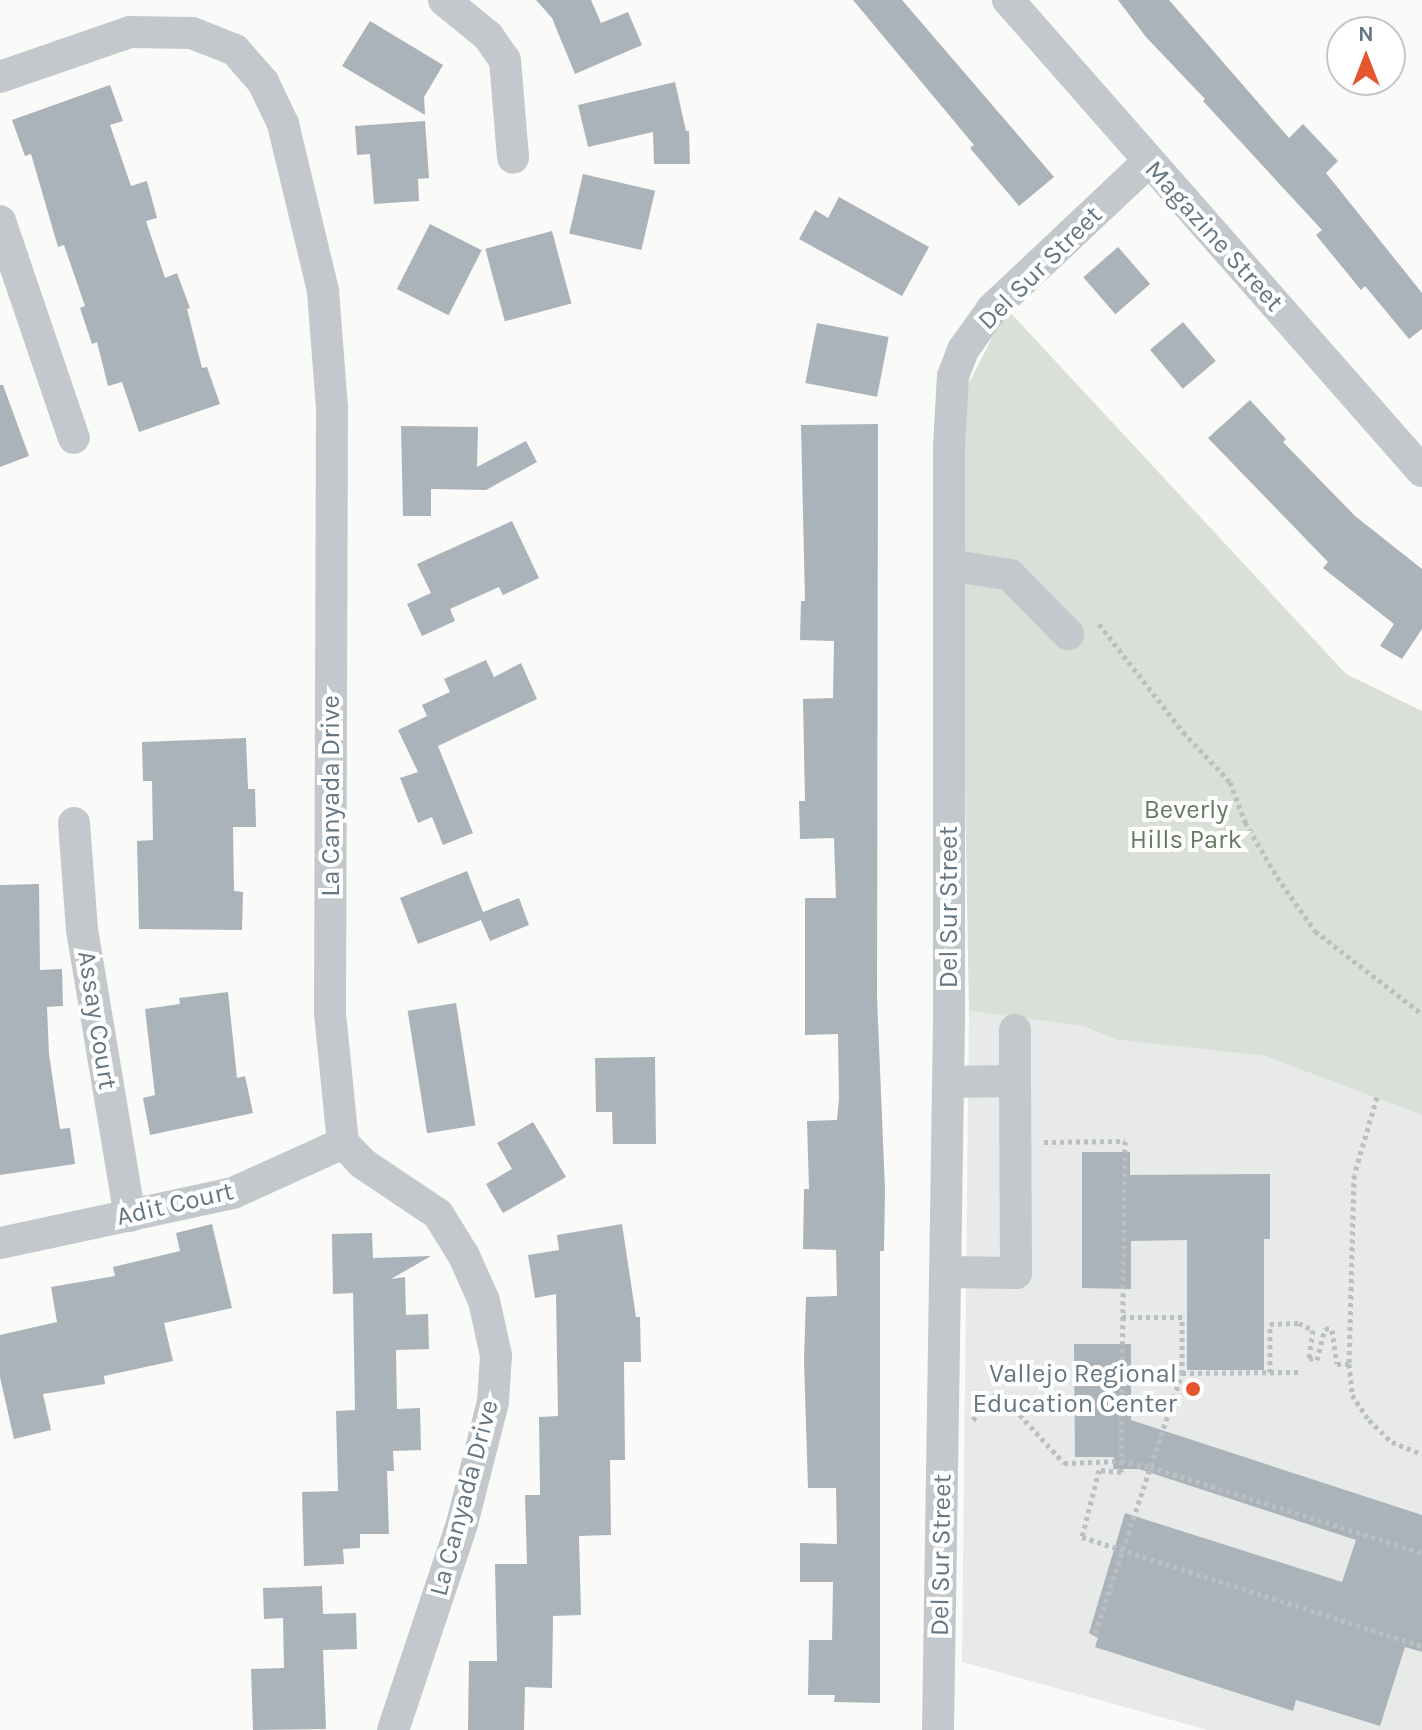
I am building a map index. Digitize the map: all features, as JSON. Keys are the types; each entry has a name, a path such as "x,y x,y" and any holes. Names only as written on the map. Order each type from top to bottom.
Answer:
{"street":[{"path":"444,0 488,36 505,60 513,158"},
{"name":"Magazine Street","path":"1008,0 1422,471"},
{"name":"La Canyada Drive","path":"0,77 130,32 192,33 235,50 263,82 283,124 323,291 332,407 330,1013 343,1143 362,1163 438,1214 464,1256 484,1301 496,1355 493,1402 462,1524 393,1730"},
{"name":"Del Sur Street","path":"938,1730 948,1082 949,565 953,376 963,350 992,309 1148,162"},
{"path":"0,221 74,438"},
{"path":"949,565 1010,575 1068,634"},
{"name":"Assay Court","path":"74,823 82,930 130,1216"},
{"path":"945,1272 1016,1273 1015,1030"},
{"path":"948,1082 1015,1081"},
{"name":"Adit Court","path":"0,1243 233,1193 343,1143"}],"path":[{"path":"1068,634 1095,619 1183,732 1230,782 1245,822 1277,877 1315,931 1422,1014"},
{"path":"1377,1097 1354,1175 1349,1364 1352,1395 1369,1420 1392,1442 1422,1454"},
{"path":"1015,1142 1125,1141 1121,1472 1099,1470 1082,1537 1422,1646"},
{"path":"1095,1633 1182,1373 1182,1317 1122,1317"},
{"path":"1270,1372 1270,1324 1299,1323 1313,1330 1309,1358 1317,1360 1325,1328 1332,1330 1337,1364 1349,1364"},
{"path":"1182,1373 1300,1372"},
{"path":"942,1458 998,1391 1064,1463 1121,1461 1150,1467 1422,1553"}],"shaded area":[{"name":"Vallejo Regional Education Center","path":"969,1011 1083,1026 1118,1040 1265,1056 1422,1115 1422,1730 1208,1730 962,1662"}],"green space":[{"name":"Beverly Hills Park","path":"1007,309 1346,674 1422,711 1422,1115 1265,1056 1118,1040 1083,1026 969,1011 958,404"}],"building":[{"path":"536,0 591,0 601,23 628,12 642,45 575,74 552,18"},
{"path":"853,0 902,0 1054,177 1019,206 970,148 974,145"},
{"path":"1118,0 1169,0 1289,138 1303,124 1338,161 1326,173 1422,293 1422,329 1409,339 1365,286 1361,290 1316,235 1322,230 1146,37"},
{"path":"370,21 443,65 424,97 425,115 342,66"},
{"path":"675,82 686,131 689,131 690,164 654,164 653,132 588,147 578,105"},
{"path":"110,85 123,121 110,125 131,186 147,181 157,218 146,221 165,278 177,273 190,308 187,309 202,368 207,367 220,404 139,432 122,382 108,386 97,342 92,344 80,308 85,306 64,245 58,247 31,154 25,156 12,120"},
{"path":"425,121 429,178 418,179 419,201 374,204 370,154 357,155 355,126"},
{"path":"583,174 655,191 641,250 569,233"},
{"path":"839,197 929,247 902,296 799,239 815,210 828,218"},
{"path":"430,224 482,250 449,315 397,289"},
{"path":"552,231 571,303 505,321 485,249"},
{"path":"1118,247 1150,284 1115,314 1083,277"},
{"path":"1183,322 1216,361 1183,389 1150,350"},
{"path":"817,323 889,337 877,397 805,383"},
{"path":"0,385 3,385 29,456 0,467"},
{"path":"1250,400 1286,439 1283,442 1355,516 1422,569 1422,629 1402,659 1380,646 1394,624 1323,568 1328,562 1208,438"},
{"path":"878,424 877,997 885,1190 884,1251 880,1251 880,1703 834,1702 835,1695 808,1695 809,1640 832,1640 833,1582 800,1582 800,1543 837,1544 836,1488 808,1488 804,1360 806,1297 837,1296 836,1250 803,1249 804,1189 809,1189 807,1121 837,1120 839,1099 838,1034 805,1035 805,898 836,898 834,838 800,839 799,801 805,801 803,699 833,698 834,641 800,640 801,601 805,601 801,425"},
{"path":"401,426 478,427 477,467 526,441 537,462 486,490 431,489 431,516 403,516"},
{"path":"512,521 539,578 503,595 499,587 450,609 455,621 422,636 407,604 431,593 417,564"},
{"path":"486,660 494,677 521,663 537,699 438,746 473,833 443,845 432,817 418,823 400,778 418,772 398,730 427,716 422,705 450,692 444,679"},
{"path":"246,738 248,789 255,789 256,827 233,827 234,891 243,892 242,930 139,929 137,841 153,840 152,781 143,781 142,742"},
{"path":"467,871 483,912 519,898 529,925 490,941 481,920 418,944 400,898"},
{"path":"39,884 40,970 62,969 63,1006 47,1007 49,1054 60,1129 70,1128 75,1164 0,1175 0,885"},
{"path":"228,992 237,1078 245,1076 253,1113 150,1135 143,1098 155,1095 145,1009 180,1004 179,998"},
{"path":"456,1003 475,1125 427,1133 408,1011"},
{"path":"655,1057 656,1144 613,1144 612,1112 596,1112 595,1058"},
{"path":"533,1122 566,1177 503,1213 486,1184 512,1169 497,1143"},
{"path":"1082,1152 1130,1152 1130,1175 1270,1174 1270,1239 1264,1239 1264,1370 1187,1370 1187,1240 1131,1241 1131,1289 1082,1288"},
{"path":"212,1224 232,1308 164,1323 173,1361 104,1376 105,1384 43,1394 51,1430 14,1439 0,1377 0,1335 57,1322 51,1287 115,1276 113,1267 180,1251 176,1233"},
{"path":"622,1224 636,1317 640,1317 641,1362 624,1362 625,1460 610,1460 611,1535 579,1536 581,1615 553,1616 552,1688 525,1687 524,1730 468,1730 469,1661 497,1661 495,1564 527,1564 525,1495 540,1495 539,1417 558,1416 556,1294 535,1298 528,1255 559,1250 557,1235"},
{"path":"372,1233 373,1258 431,1256 391,1279 405,1277 406,1315 428,1314 429,1349 396,1350 397,1409 420,1408 421,1450 393,1451 394,1471 387,1471 389,1534 360,1534 360,1548 343,1549 344,1564 304,1566 302,1492 338,1491 336,1411 355,1410 353,1293 333,1294 332,1234"},
{"path":"1074,1344 1131,1344 1131,1420 1422,1515 1422,1652 1405,1647 1380,1726 1296,1700 1293,1711 1095,1647 1098,1638 1089,1633 1125,1513 1342,1582 1356,1540 1139,1469 1113,1469 1114,1457 1075,1457"},
{"path":"322,1586 323,1614 356,1613 357,1649 323,1650 326,1729 253,1730 251,1669 284,1668 283,1618 264,1619 263,1588"}],"place":[{"name":"Vallejo Regional Education Center","path":"1193,1389"}]}
